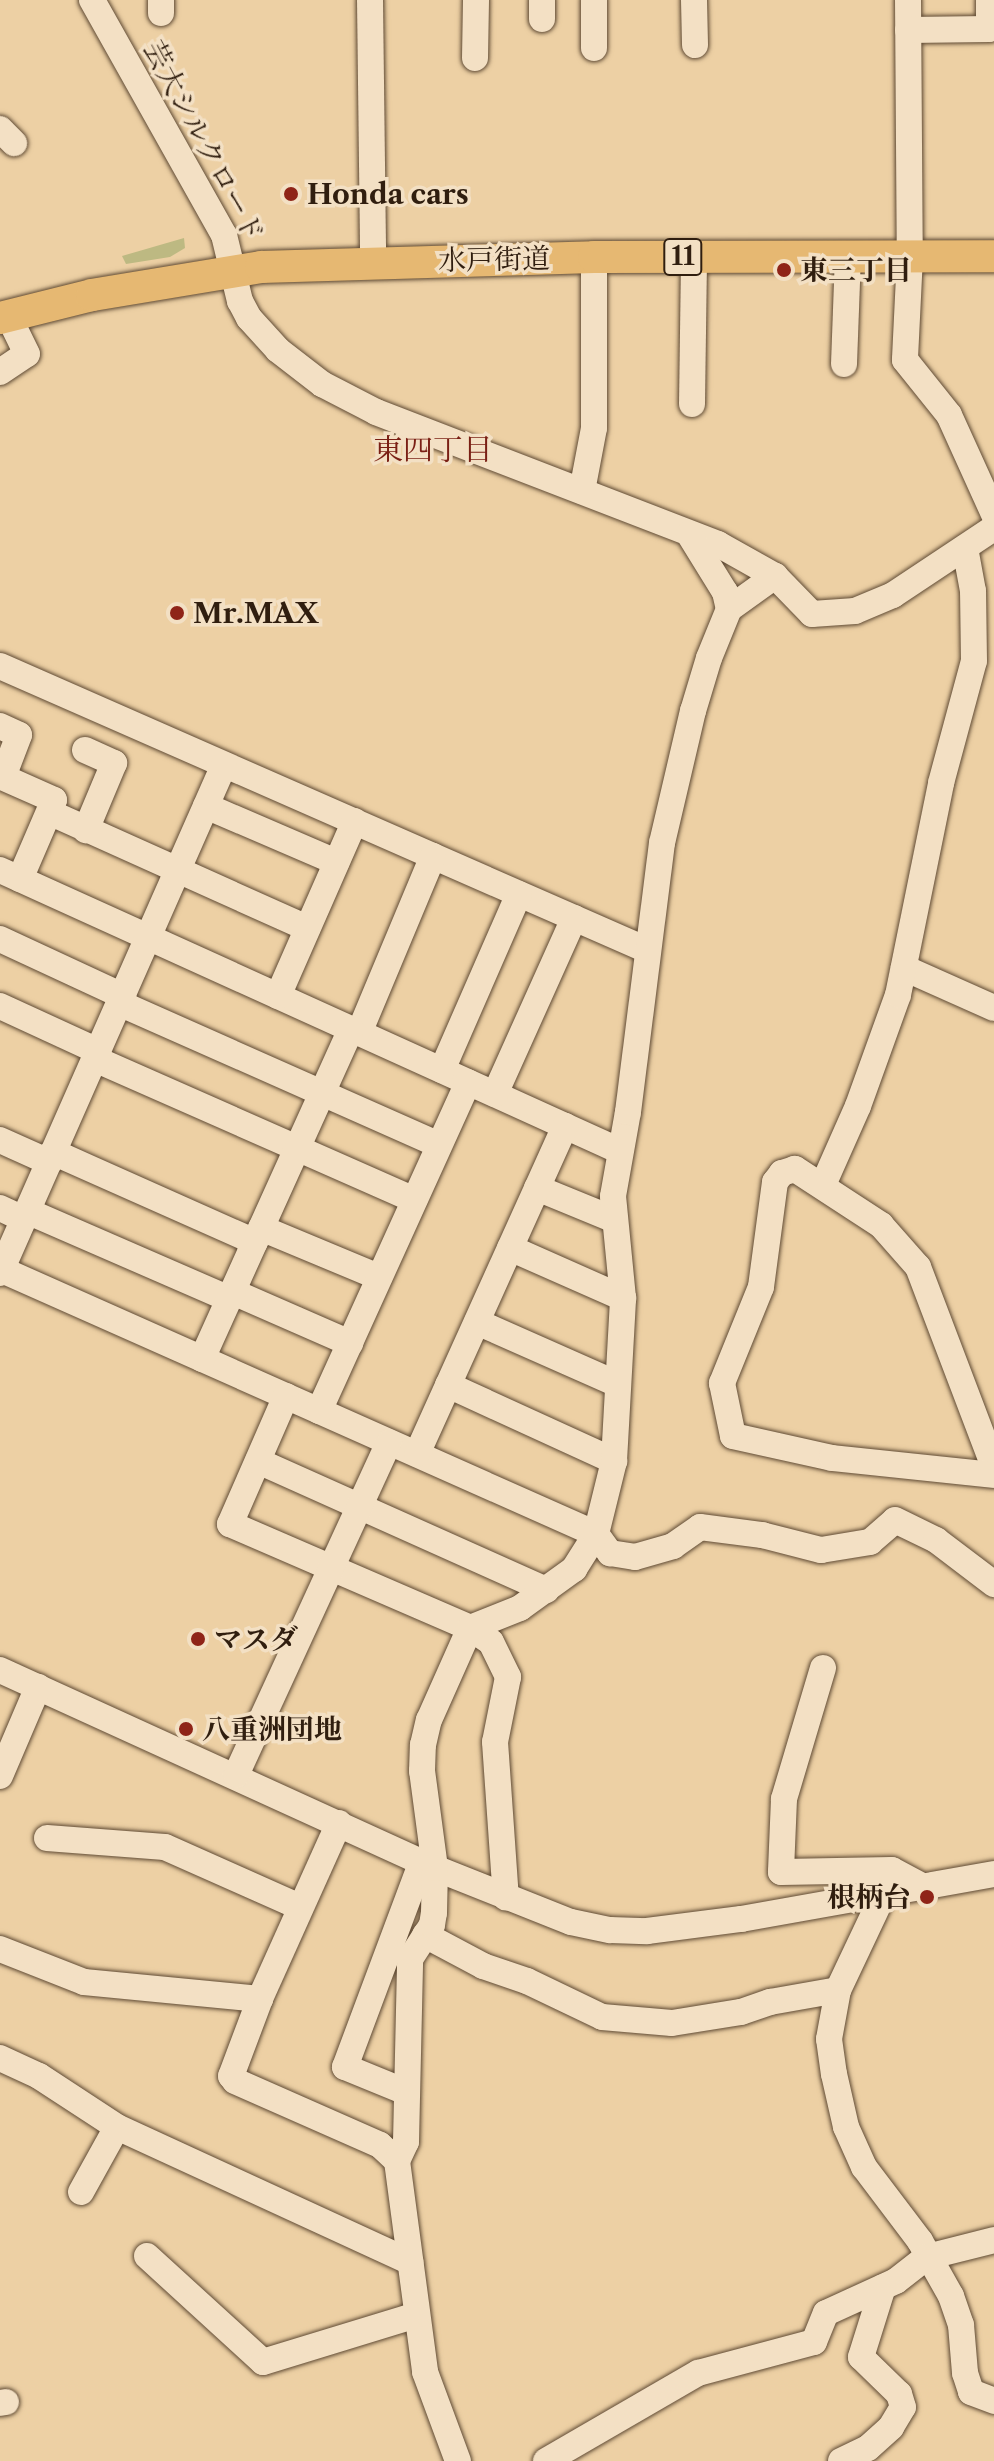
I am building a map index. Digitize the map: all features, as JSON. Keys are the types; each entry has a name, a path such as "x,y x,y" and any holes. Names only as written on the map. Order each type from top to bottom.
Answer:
{"main road":[{"name":"水戸街道","path":"4,316 92,295 235,270 373,261 994,256"}],"street":[{"name":"芸大シルクロード","path":"92,0 224,235 235,270 240,301 249,318 278,350 322,384 376,412 718,544 775,576 812,614 855,611 893,595 994,528"},
{"path":"370,0 373,261"},
{"path":"475,58 476,0"},
{"path":"594,0 594,48"},
{"path":"694,0 695,45"},
{"path":"908,0 910,256 905,360 949,415 994,514"},
{"path":"908,30 989,29 989,0"},
{"path":"582,491 594,428 594,257"},
{"path":"692,404 694,257"},
{"path":"844,364 848,257"},
{"path":"0,372 27,354 4,316"},
{"path":"689,534 725,592 729,609"},
{"path":"823,1185 858,1106 898,995 941,783 974,661 973,591 965,548"},
{"path":"458,2461 425,2372 397,2161 406,2142 410,1959 434,1913 422,1771 423,1745 429,1720 470,1628 520,1608 546,1590 574,1569 596,1534 614,1461 623,1298 613,1196 662,843 709,658 729,609 775,576"},
{"path":"0,666 647,950"},
{"path":"0,726 19,735 1,777 54,800 51,813 10,875 620,1151"},
{"path":"85,750 114,763 86,830"},
{"path":"224,765 51,1157 17,1213 0,1271 596,1534 610,1553 635,1557 673,1546 700,1527 762,1535 821,1550 870,1542 895,1520 936,1540 994,1584"},
{"path":"206,806 336,862"},
{"path":"51,813 307,928"},
{"path":"278,996 355,821"},
{"path":"202,1359 433,856"},
{"path":"442,1070 519,894"},
{"path":"495,1094 574,918"},
{"path":"0,939 121,1000 439,1145"},
{"path":"904,968 994,1008"},
{"path":"0,1006 96,1055 414,1200"},
{"path":"319,1411 468,1082"},
{"path":"417,1454 565,1126"},
{"path":"0,1140 379,1277"},
{"path":"994,1467 918,1267 881,1225 795,1169 782,1173 775,1182 761,1287 722,1383 733,1436 832,1458 994,1475"},
{"path":"537,1188 615,1220"},
{"path":"17,1213 350,1343"},
{"path":"510,1248 623,1298"},
{"path":"477,1322 617,1384"},
{"path":"448,1385 614,1461"},
{"path":"286,1396 230,1524 470,1628 491,1642 508,1677 495,1742 506,1898"},
{"path":"236,1775 328,1568 389,1442"},
{"path":"258,1461 546,1590"},
{"path":"823,1668 784,1799 781,1872 892,1870 924,1887"},
{"path":"0,1670 506,1898 571,1922 610,1930 647,1931 883,1895 994,1874"},
{"path":"0,1776 38,1687"},
{"path":"339,1823 260,1999 231,2076 380,2145 397,2161"},
{"path":"47,1838 165,1847 300,1907"},
{"path":"406,2092 345,2067 429,1864"},
{"path":"883,1895 838,1990 829,2039 846,2127 864,2167 920,2241 956,2311 971,2392 994,2401"},
{"path":"425,1935 483,1966 527,1981 602,2017 672,2023 741,2012 770,2002 838,1990"},
{"path":"0,1949 84,1982 260,1999"},
{"path":"0,2058 39,2076 117,2127 410,2262"},
{"path":"81,2192 117,2127"},
{"path":"546,2461 698,2373 814,2342 826,2313 883,2287 927,2257 994,2240"},
{"path":"147,2256 263,2362 417,2315"},
{"path":"841,2461 868,2448 891,2427 903,2407 899,2394 861,2357 883,2287"}],"shaded area":[{"path":"184,238 185,248 170,257 126,264 122,256"}],"place":[{"name":"Honda cars","path":"291,194"},
{"name":"東三丁目","path":"784,270"},
{"name":"Mr.MAX","path":"177,613"},
{"name":"マスダ","path":"198,1639"},
{"name":"八重洲団地","path":"186,1729"},
{"name":"根柄台","path":"927,1897"}],"district":[{"name":"東四丁目","path":"433,450"}]}
